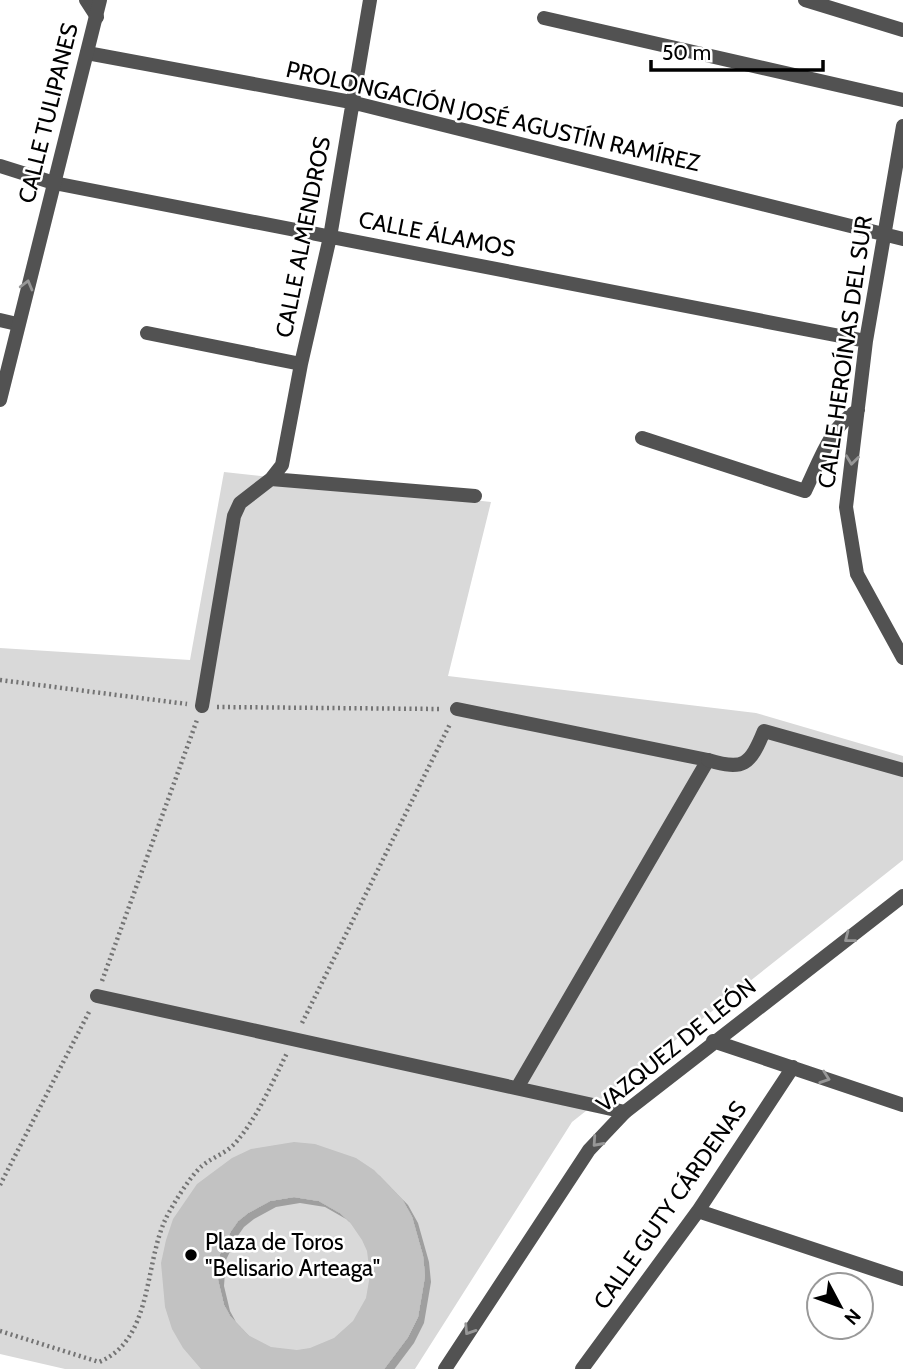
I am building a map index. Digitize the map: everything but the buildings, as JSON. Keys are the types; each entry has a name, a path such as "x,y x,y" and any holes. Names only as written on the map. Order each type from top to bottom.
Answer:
{"street":[{"path":"86,0 97,17"},
{"name":"CALLE TULIPANES","path":"0,400 100,0"},
{"name":"CALLE ALMENDROS","path":"271,479 282,465 301,364 330,237 370,0"},
{"path":"805,0 903,30"},
{"path":"544,18 903,100"},
{"name":"PROLONGACIÓN JOSÉ AGUSTÍN RAMÍREZ","path":"87,53 351,102 903,239"},
{"name":"CALLE HEROÍNAS DEL SUR","path":"903,126 866,341 846,507 857,574 903,658"},
{"name":"CALLE ÁLAMOS","path":"0,166 54,183 866,341"},
{"path":"0,320 17,324"},
{"path":"148,333 301,364"},
{"path":"642,438 805,491 837,428 845,418 858,410"},
{"path":"202,706 234,516 240,503 271,479 475,496"},
{"path":"457,709 729,766 747,761 764,731 903,770"},
{"path":"517,1088 708,760"},
{"name":"VAZQUEZ DE LEÓN","path":"444,1369 589,1150 625,1111 903,896"},
{"path":"97,996 625,1111"},
{"path":"713,1041 903,1105"},
{"name":"CALLE GUTY CÁRDENAS","path":"583,1367 698,1210 793,1067"},
{"path":"698,1210 903,1279"},
{"path":"583,1367 601,1369"}],"path":[{"path":"0,680 202,706 457,709 264,1100 237,1141 222,1156 201,1166 166,1218 153,1254 147,1292 126,1344 111,1357 99,1362 0,1331"},
{"path":"0,1185 97,996 202,706"}],"shaded area":[{"path":"224,472 491,502 448,676 756,713 903,756 903,860 572,1122 415,1369 65,1369 0,1354 0,648 190,660"}],"place":[{"name":"Plaza de Toros \"Belisario Arteaga\"","path":"191,1255"}]}
